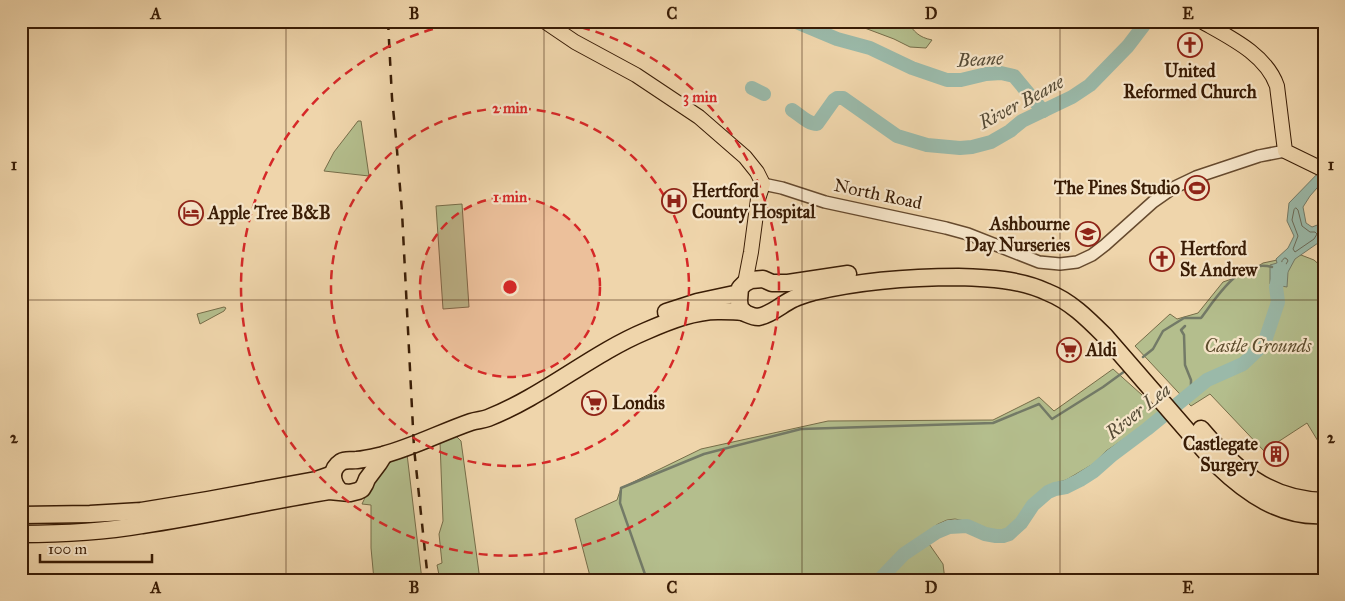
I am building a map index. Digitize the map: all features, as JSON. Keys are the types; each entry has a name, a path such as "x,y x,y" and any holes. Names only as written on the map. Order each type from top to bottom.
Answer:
{"highway":[{"path":"474,421 481,413 609,338 637,324 685,305 742,288 758,279 798,282 878,270 923,267 1009,270 1052,282 1094,310 1114,329 1164,396"},
{"path":"742,288 738,301 740,308 744,312 757,317 768,314 791,299 812,292 885,280 944,277 994,279 1020,282 1046,291 1059,297 1086,316 1178,411 1241,471 1273,490 1298,498 1324,501"},
{"path":"768,281 776,290 777,298 773,311"},
{"path":"340,491 334,484 333,474 336,467 346,460 355,461 384,455 474,421 485,419 547,388 604,352 644,332 686,316 708,312 744,312"},
{"path":"1178,411 1217,465 1234,482 1267,504 1285,510 1324,515"},
{"path":"21,534 86,532 141,526 323,492 340,491 350,493 362,489 367,478 384,455"},
{"path":"355,461 365,469 367,478"},
{"path":"21,515 142,511 316,480 333,474"}],"main road":[{"path":"544,21 574,42 636,75 699,117 745,157 757,172 763,184 758,199 751,252 742,288"},
{"path":"1201,21 1240,44 1258,58 1272,74 1277,86 1284,151 1321,169"},
{"path":"751,252 768,281"}],"street":[{"name":"North Road","path":"763,184 825,202 968,234 1039,262 1070,264 1085,259 1105,245 1153,202 1173,188 1196,177 1259,156 1284,151"}],"green space":[{"path":"846,21 906,21 917,34 932,40 926,48 910,47"},
{"path":"358,121 361,121 369,176 324,171 334,152"},
{"path":"462,204 469,307 443,309 436,206"},
{"name":"Castle Grounds","path":"1301,255 1314,260 1324,269 1324,451 1307,423 1264,451 1210,394 1191,406 1135,346 1170,314 1177,319 1198,313 1223,282 1246,274 1263,263"},
{"path":"226,308 224,311 200,324 197,314"},
{"path":"1113,369 1161,412 1106,451 1093,464 1066,480 1052,484 1044,489 1024,508 1018,519 1007,530 992,531 970,522 955,519 947,520 931,529 927,541 943,564 945,580 591,580 575,519 617,500 621,488 701,449 828,421 993,420 1039,397 1054,411"},
{"path":"456,436 461,441 480,580 440,580 437,565 442,563 439,534 443,521 440,442"},
{"path":"407,454 422,580 374,580 371,548 371,505 362,504 378,473 390,463"}],"water":[{"path":"1324,167 1324,180 1303,207 1306,223 1312,227 1320,224 1324,215 1324,233 1318,243 1295,259 1288,272 1287,287 1270,284 1270,265 1277,263 1276,259 1288,248 1294,236 1287,221 1289,203"}],"waterway":[{"name":"Beane","path":"794,21 837,39 870,48 912,68 947,80 961,80 986,74 1001,73 1014,76 1043,111"},
{"name":"River Beane","path":"792,110 807,121 817,124 834,100 843,98 897,136 927,145 960,148 972,147 991,142 1010,131 1022,121 1072,97 1090,85 1128,46 1147,21"},
{"name":"River Beane","path":"752,88 764,94"},
{"path":"1143,357 1153,349 1163,331 1184,318 1201,318 1222,290 1240,274 1250,268 1260,266 1272,267"},
{"name":"River Lea","path":"879,580 904,554 937,532 949,527 967,526 985,534 996,536 1009,534 1021,523 1033,505 1048,492 1066,487 1094,471 1207,380 1243,364 1264,344 1278,302 1276,287 1281,269"},
{"path":"1185,326 1181,330 1184,335 1185,365 1191,380 1191,392"},
{"path":"647,580 620,503 621,488 704,454 801,429 993,423 1039,404 1052,419 1125,371"}],"railway":[{"path":"388,21 392,98 402,212 414,448 428,580"}],"place":[{"name":"United Reformed Church","path":"1190,45"},
{"name":"The Pines Studio","path":"1197,188"},
{"name":"Hertford County Hospital","path":"674,201"},
{"name":"Apple Tree B&B","path":"191,213"},
{"name":"Ashbourne Day Nurseries","path":"1088,234"},
{"name":"Hertford St Andrew","path":"1162,259"},
{"name":"Aldi","path":"1069,350"},
{"name":"Londis","path":"594,403"},
{"name":"Castlegate Surgery","path":"1276,454"}]}
